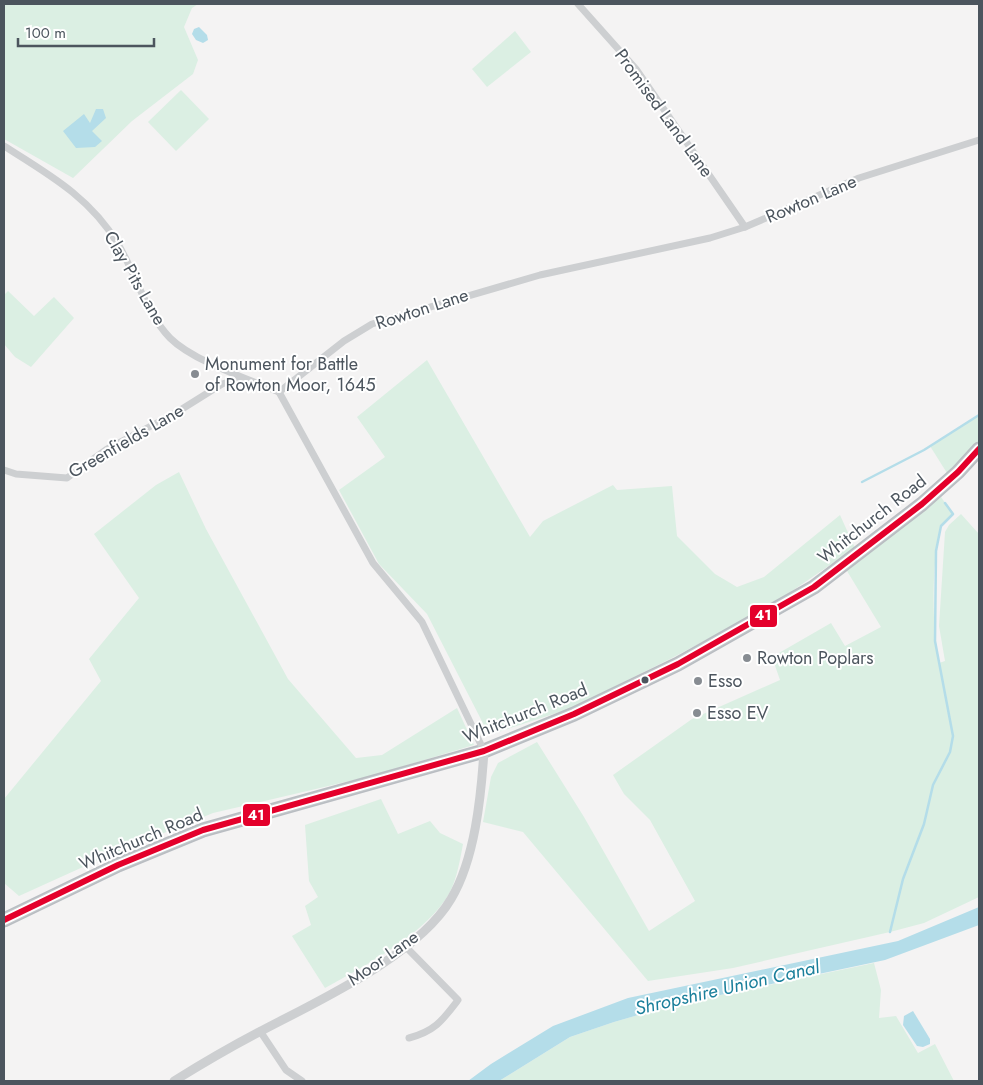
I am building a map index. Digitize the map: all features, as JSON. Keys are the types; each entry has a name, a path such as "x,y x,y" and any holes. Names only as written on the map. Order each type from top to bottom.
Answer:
{"highway":[{"name":"Whitchurch Road","path":"4,920 118,865 203,830 484,751 574,714 678,664 814,587 922,504 958,472 979,449"}],"street":[{"name":"Promised Land Lane","path":"578,4 636,69 745,227"},
{"name":"Rowton Lane","path":"279,392 344,341 372,324 540,275 710,238 745,227 859,178 979,140"},
{"name":"Clay Pits Lane","path":"4,146 64,183 103,222 119,245 150,310 170,338 190,352 243,378 279,392"},
{"name":"Greenfields Lane","path":"4,470 16,474 67,478 107,449 174,414 222,384 243,378"},
{"path":"279,392 373,563 422,622 484,751"},
{"name":"Moor Lane","path":"174,1081 260,1031 328,996 406,946 437,918 451,899 461,876 478,812 484,751"},
{"path":"406,946 458,1000 443,1021 431,1031 409,1038"},
{"path":"260,1031 286,1070 302,1081"}],"green space":[{"path":"4,4 198,4 192,8 184,27 198,60 193,74 132,121 73,178 4,139"},
{"path":"515,31 531,52 487,87 472,69"},
{"path":"181,90 209,119 176,151 148,122"},
{"path":"8,291 34,316 54,297 74,318 31,367 15,357 4,344 4,295"},
{"path":"427,360 530,537 543,521 613,485 617,490 672,486 677,536 715,574 737,587 764,577 840,515 855,548 770,606 670,659 569,709 489,735 427,614 379,564 339,490 385,457 357,417"},
{"path":"979,415 979,442 947,473 930,446"},
{"path":"179,472 206,529 288,679 356,758 382,755 457,708 474,745 371,776 213,813 105,857 19,896 4,883 4,799 101,681 89,659 139,598 94,534 156,485"},
{"path":"941,497 953,514 942,526 935,558 934,615 939,663 945,661 939,626 945,532 949,525 961,514 979,534 979,897 924,923 890,932 733,968 648,981 523,832 483,822 491,777 498,763 537,742 584,817 649,931 695,901 650,820 624,794 613,775 692,719 780,680 772,657 831,623 845,646 881,627 847,571"},
{"path":"381,799 398,834 430,821 440,833 463,844 456,875 450,892 440,907 411,935 393,948 325,988 292,936 311,925 305,906 318,897 309,881 305,825"},
{"path":"874,963 881,990 879,1018 896,1016 918,1053 935,1044 954,1081 499,1081 570,1037 614,1022 673,1005"}],"water":[{"path":"199,27 207,35 208,40 203,43 196,40 192,34 194,29"},
{"path":"96,109 103,109 106,118 92,131 102,141 95,147 76,148 63,131 84,114 90,123"},
{"name":"Shropshire Union Canal","path":"979,907 979,925 885,960 673,1005 614,1022 570,1037 499,1081 468,1081 491,1064 553,1026 628,998 898,941"},
{"path":"913,1011 930,1039 930,1044 923,1047 917,1046 903,1025 904,1016"}],"waterway":[{"path":"862,482 924,450 979,415"},
{"path":"890,932 903,879 924,824 933,785 950,752 953,736 935,641 936,551 941,526 953,514 945,503"}],"transit line":[{"name":"41","path":"4,920 118,865 203,830 484,751 574,714 678,664 814,587 922,504 958,472 979,449"}],"place":[{"name":"Monument for Battle of Rowton Moor, 1645","path":"195,374"},
{"name":"Rowton Poplars","path":"747,658"},
{"name":"Esso","path":"698,681"},
{"name":"Esso EV","path":"697,713"}]}
